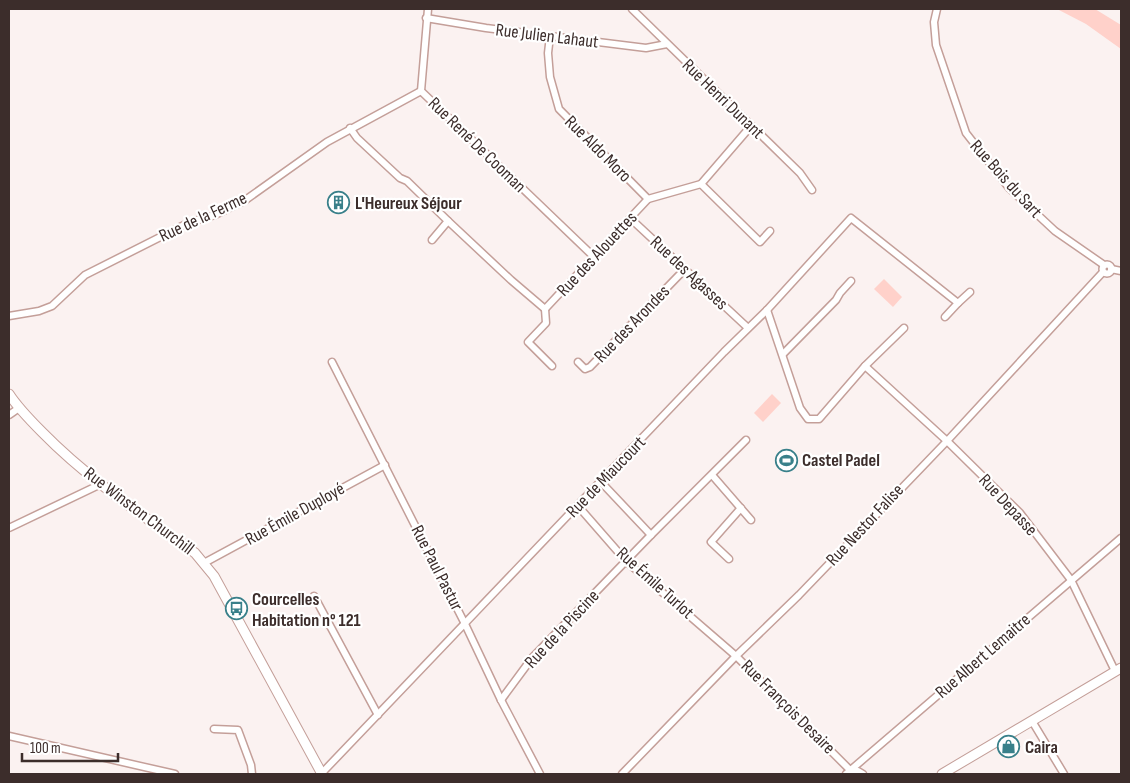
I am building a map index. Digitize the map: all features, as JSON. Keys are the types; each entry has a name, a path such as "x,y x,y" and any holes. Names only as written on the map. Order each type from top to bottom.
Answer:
{"main road":[{"name":"Rue Winston Churchill","path":"9,394 19,408 53,443 101,484 195,553 204,563 214,576 321,774"},
{"path":"942,774 1118,670"}],"street":[{"name":"Rue René De Cooman","path":"428,9 420,92 593,256"},
{"name":"Rue Henri Dunant","path":"632,9 800,173 812,190"},
{"name":"Rue Bois du Sart","path":"937,9 934,22 936,45 966,134 1015,194 1055,232 1103,269"},
{"name":"Rue Julien Lahaut","path":"426,18 646,48 667,44"},
{"name":"Rue Aldo Moro","path":"550,36 548,53 550,77 559,109 648,198"},
{"name":"Rue de la Ferme","path":"9,316 39,311 52,306 85,275 188,223 215,215 244,201 327,142 420,92"},
{"path":"751,126 701,184 760,242 770,231"},
{"name":"Rue des Alouettes","path":"350,128 357,138 400,178 407,181 511,280 545,309 593,256 631,219 648,198 701,184"},
{"name":"Rue de Miaucourt","path":"321,774 767,310 851,218 958,303"},
{"name":"Rue des Agasses","path":"631,219 748,328"},
{"path":"432,240 448,220"},
{"name":"Rue des Arondes","path":"578,362 585,369 590,367 685,269"},
{"path":"1103,269 1108,274 1111,269 1121,272"},
{"name":"Rue Nestor Falise","path":"622,774 736,656 799,595 947,441 1103,269"},
{"path":"783,354 836,300 851,281"},
{"path":"945,317 970,292"},
{"path":"545,309 546,323 528,342 552,366"},
{"path":"767,310 800,408 808,419 819,419 866,366 904,328"},
{"name":"Rue Paul Pastur","path":"332,362 540,774"},
{"name":"Rue Depasse","path":"866,366 947,441 1020,513 1071,580 1118,670"},
{"path":"9,415 19,408"},
{"name":"Rue de la Piscine","path":"501,700 532,658 746,440"},
{"name":"Rue Émile Duployé","path":"204,563 385,465"},
{"path":"712,475 751,520"},
{"path":"601,482 651,535"},
{"path":"9,528 101,484"},
{"name":"Rue Émile Turlot","path":"578,506 626,561 736,656"},
{"path":"728,558 711,542 741,508"},
{"name":"Rue Albert Lemaitre","path":"848,772 1121,538"},
{"path":"314,596 378,715"},
{"name":"Rue François Desaire","path":"736,656 848,772 858,771 863,774"},
{"path":"1032,721 1064,774"},
{"path":"214,729 238,730 251,765 252,774"},
{"path":"9,736 175,774"}],"shaded area":[{"path":"1057,9 1095,9 1121,25 1121,49 1086,24"},
{"path":"884,279 902,297 893,307 874,289"},
{"path":"772,394 781,403 763,422 754,413"}],"place":[{"name":"L'Heureux Séjour","path":"339,203"},
{"name":"Castel Padel","path":"786,460"},
{"name":"Courcelles Habitation n° 121","path":"236,609"},
{"name":"Caira","path":"1009,747"}]}
